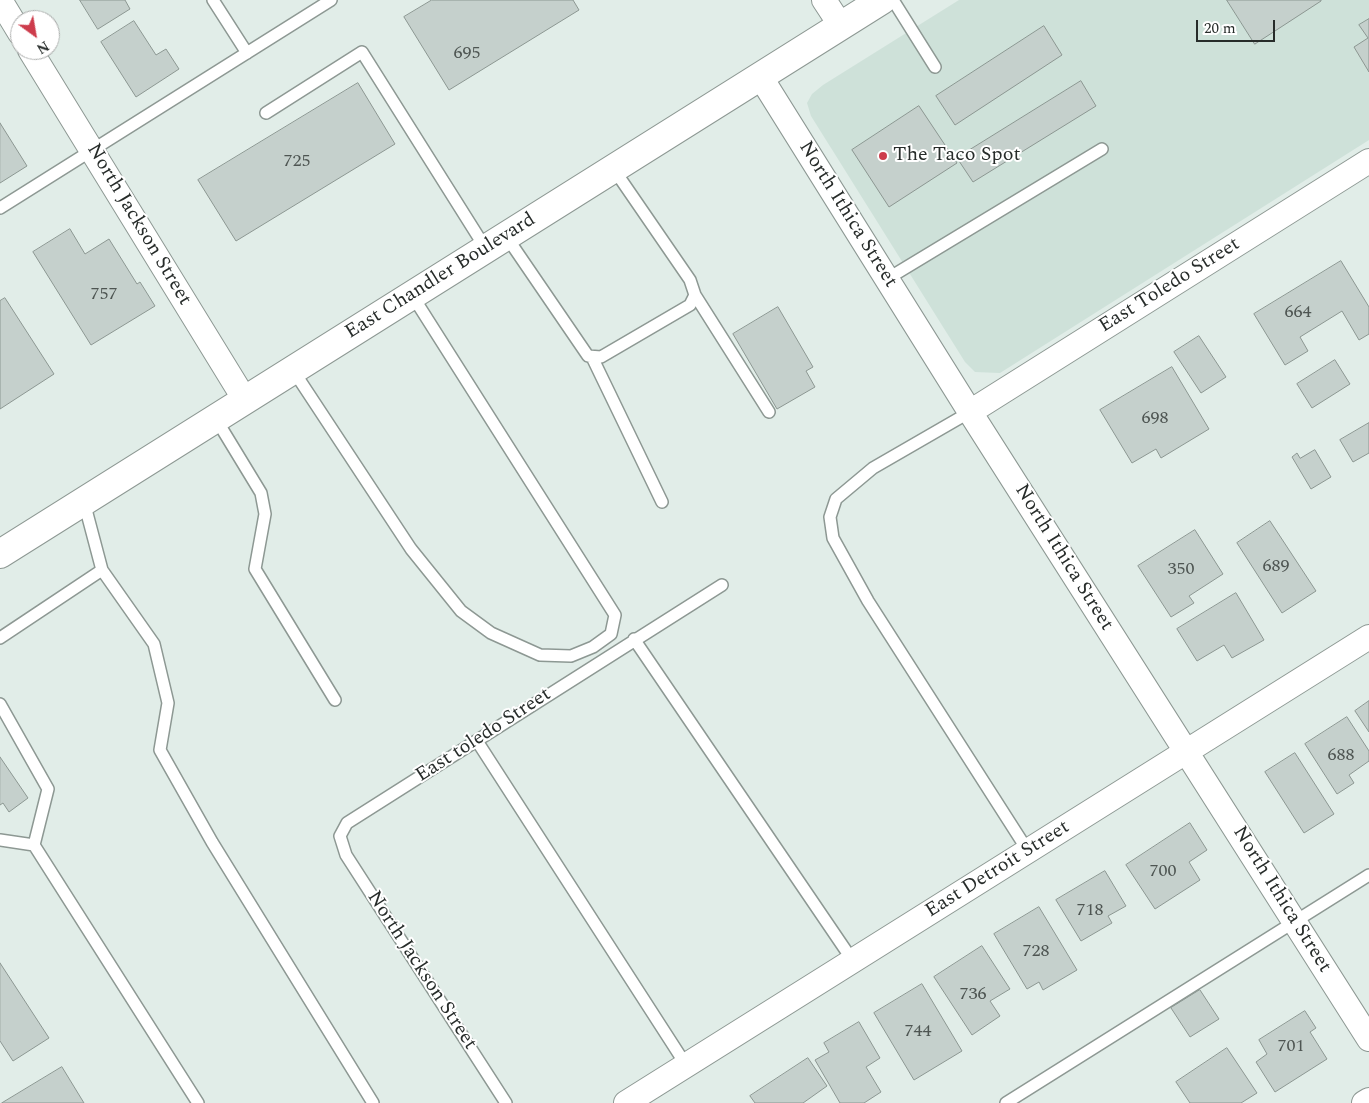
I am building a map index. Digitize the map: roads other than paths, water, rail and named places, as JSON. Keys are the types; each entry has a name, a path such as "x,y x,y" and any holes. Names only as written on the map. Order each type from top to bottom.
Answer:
{"main road":[{"name":"East Chandler Boulevard","path":"0,554 882,0"}],"street":[{"path":"0,0 10,16"},
{"path":"824,0 841,26"},
{"name":"North Jackson Street","path":"36,60 245,400"},
{"name":"North Ithica Street","path":"760,76 970,412 1369,1039"},
{"name":"East Toledo Street","path":"970,412 1369,160"},
{"name":"East Detroit Street","path":"626,1103 1369,637"},
{"path":"1364,1103 1369,1100"}],"lane":[{"path":"213,0 247,53"},
{"path":"0,208 331,0"},
{"path":"893,0 935,67"},
{"path":"266,113 362,52 496,242 588,356 601,358 690,305 695,295"},
{"path":"887,279 1102,149"},
{"path":"613,168 690,280 695,295 769,412"},
{"path":"293,370 411,549 461,611 491,632 540,655 571,656 593,646 611,634 615,615 412,295"},
{"path":"592,356 662,502"},
{"path":"970,412 873,468 836,499 830,518 833,538 868,601 1028,851"},
{"path":"216,419 261,493 265,514 255,568 335,700"},
{"path":"84,502 102,570 154,644 168,704 160,750 212,842 373,1103"},
{"path":"0,638 102,570"},
{"name":"East toledo Street","path":"340,836 347,822 722,585"},
{"path":"634,639 853,960"},
{"path":"0,704 48,789 34,845 198,1103"},
{"path":"477,741 686,1065"},
{"name":"North Jackson Street","path":"340,836 346,855 506,1103"},
{"path":"0,840 34,845"},
{"path":"1006,1103 1369,874"}],"place":[{"name":"The Taco Spot","path":"883,156"}]}
